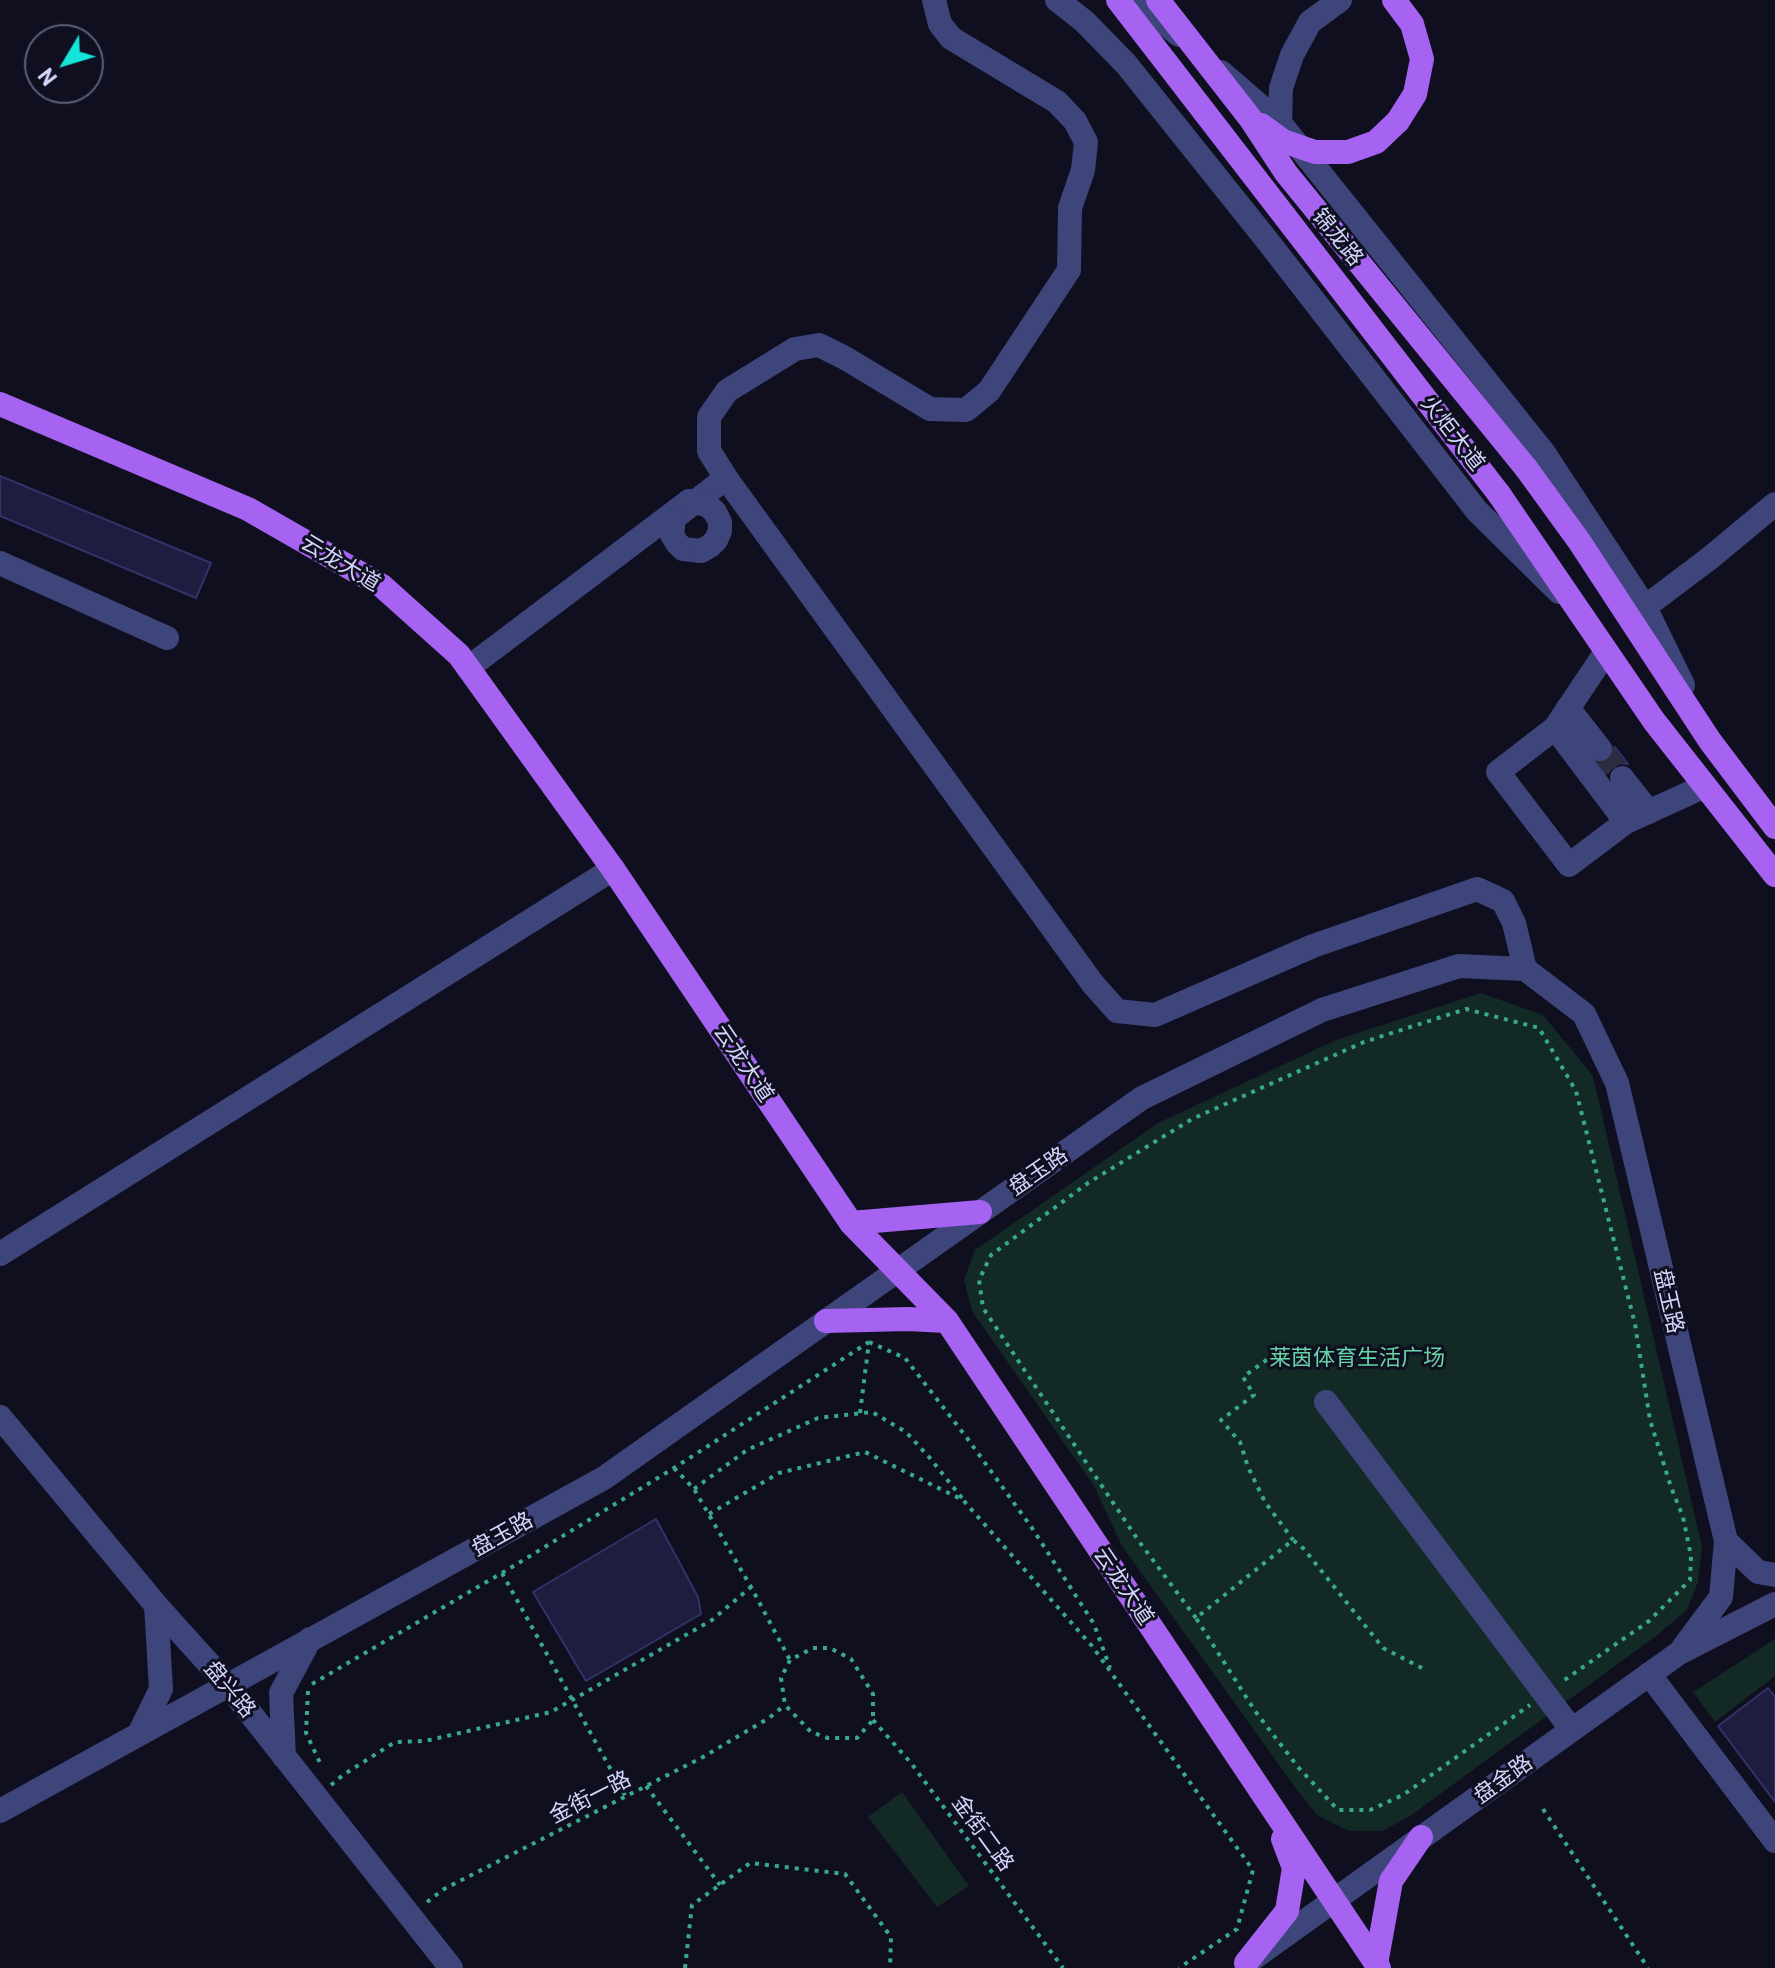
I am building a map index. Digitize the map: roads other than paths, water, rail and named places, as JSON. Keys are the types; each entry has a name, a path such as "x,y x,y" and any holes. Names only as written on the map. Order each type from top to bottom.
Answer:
{"main road":[{"name":"火炬大道","path":"1118,0 1499,494 1654,721 1775,875"},
{"name":"锦龙路","path":"1158,0 1250,118 1286,173 1526,468 1579,541 1710,741"},
{"path":"1250,118 1283,141 1315,152 1348,152 1376,142 1398,121 1415,94 1422,59 1412,24 1394,0"},
{"name":"云龙大道","path":"0,404 248,509 382,586 459,655 613,869 851,1223 947,1321 1377,1966"},
{"path":"1710,741 1775,827"},
{"path":"851,1223 980,1212"},
{"path":"826,1321 947,1321"},
{"path":"1243,1966 1287,1911 1294,1868 1271,1807"},
{"path":"1377,1966 1391,1881 1421,1837"}],"street":[{"path":"934,0 940,24 951,38 1057,102 1075,121 1086,142 1083,170 1070,208 1069,270 989,391 966,410 930,409 819,345 795,349 727,391 709,417 709,451 1093,984 1117,1011 1155,1015 1313,946 1477,889 1503,901 1514,923 1525,969"},
{"path":"1057,0 1084,21 1126,64 1477,511 1581,614"},
{"path":"1136,0 1280,123 1544,453 1645,607 1710,741"},
{"path":"1280,123 1281,88 1292,55 1310,22 1340,0"},
{"path":"1266,239 1269,221 1276,209 1311,186 1331,187"},
{"path":"468,668 689,501 707,505 715,512 720,522 716,540 701,551 683,549 672,535 674,518 726,478"},
{"path":"1645,607 1775,504"},
{"path":"0,563 167,638"},
{"path":"1606,652 1561,718 1498,772 1569,865 1626,822 1705,786"},
{"path":"1561,718 1600,749"},
{"path":"1561,718 1626,822"},
{"path":"1622,778 1649,812"},
{"path":"0,1254 613,869"},
{"name":"盘玉路","path":"0,1811 604,1478 1142,1098 1322,1010 1459,966 1525,969 1584,1014 1617,1083 1726,1541"},
{"path":"1326,1402 1572,1730"},
{"name":"盘兴路","path":"0,1417 156,1605 228,1685 451,1968"},
{"path":"1726,1541 1758,1572 1775,1575"},
{"path":"1679,1653 1721,1597 1726,1541"},
{"name":"盘金路","path":"1243,1966 1679,1653 1775,1604"},
{"path":"139,1734 161,1689 156,1605"},
{"path":"284,1757 281,1693 310,1639"},
{"path":"1649,1674 1775,1841"}],"tunnel":[{"path":"1600,749 1622,778"}],"park label":[{"name":"莱茵体育生活广场","path":"1357,1358"}]}
